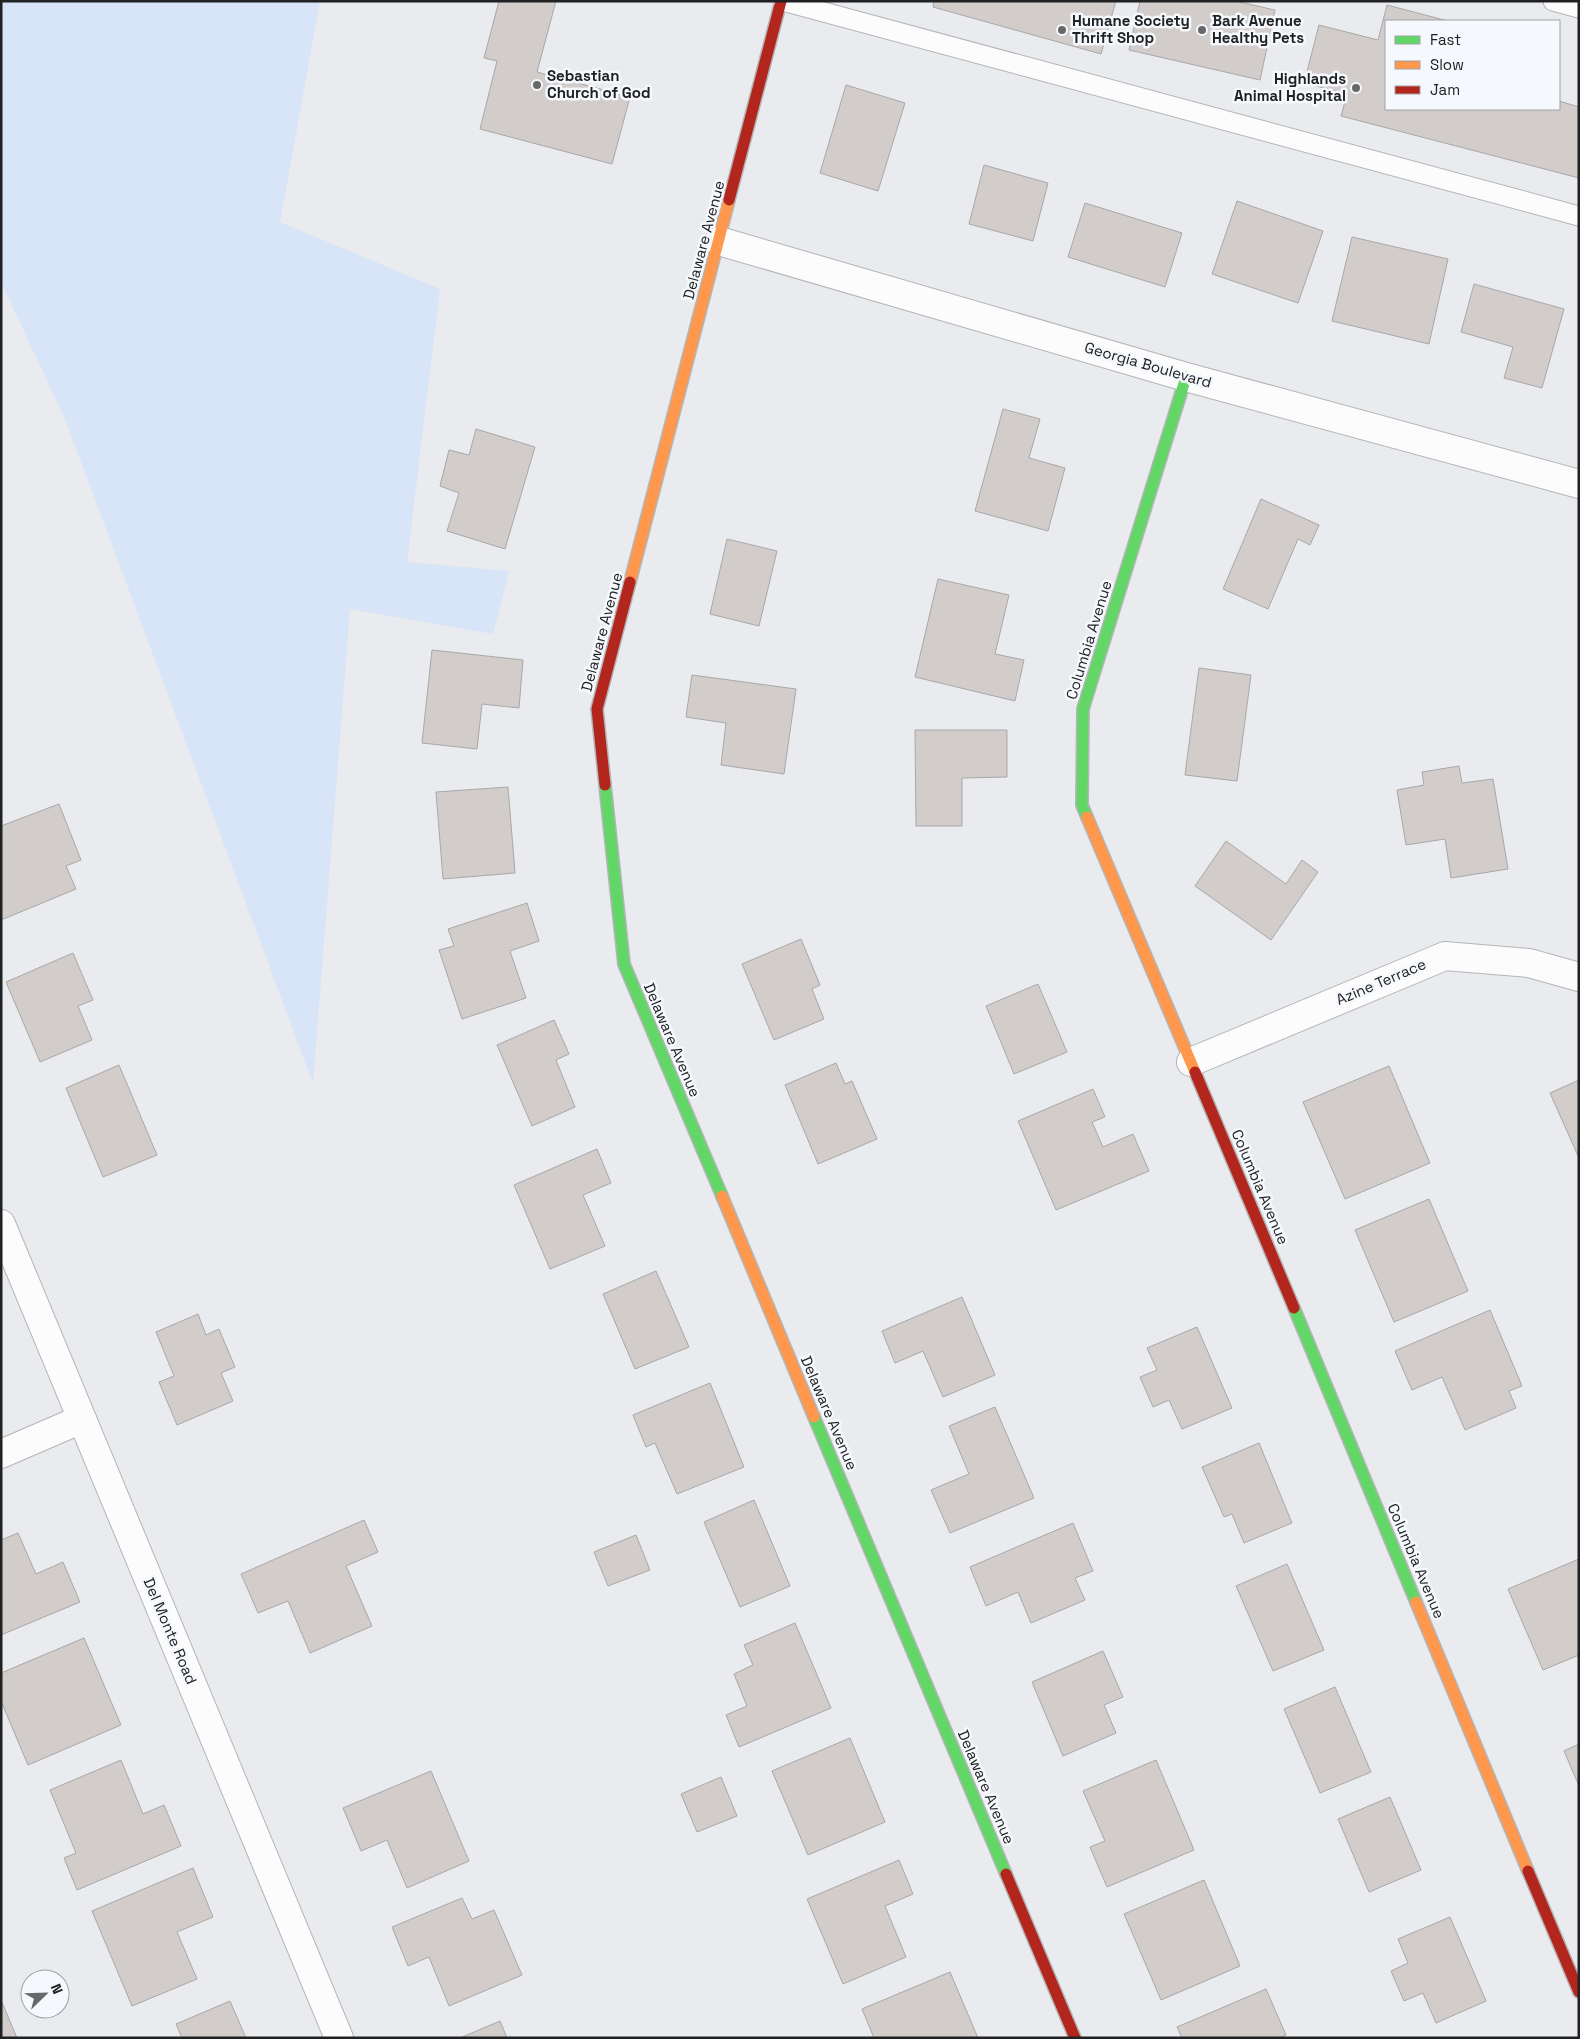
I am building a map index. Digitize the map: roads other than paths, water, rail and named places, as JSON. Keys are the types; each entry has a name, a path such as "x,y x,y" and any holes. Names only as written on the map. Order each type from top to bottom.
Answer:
{"street":[{"name":"Delaware Avenue","path":"782,1 597,709 624,964 1074,2038"},
{"name":"Georgia Boulevard","path":"719,241 1186,377 1579,484"},
{"name":"Columbia Avenue","path":"1186,377 1083,709 1082,805 1579,1992"},
{"name":"Azine Terrace","path":"1191,1062 1445,956 1529,963 1579,977"},
{"name":"Del Monte Road","path":"1,1224 339,2038"},
{"path":"1,1454 82,1419"}],"lane":[{"path":"782,1 1579,216"},
{"path":"1553,1 1579,8"}],"place":[{"name":"Humane Society Thrift Shop","path":"1062,30"},
{"name":"Bark Avenue Healthy Pets","path":"1202,30"},
{"name":"Sebastian Church of God","path":"537,85"},
{"name":"Highlands Animal Hospital","path":"1356,88"}]}
